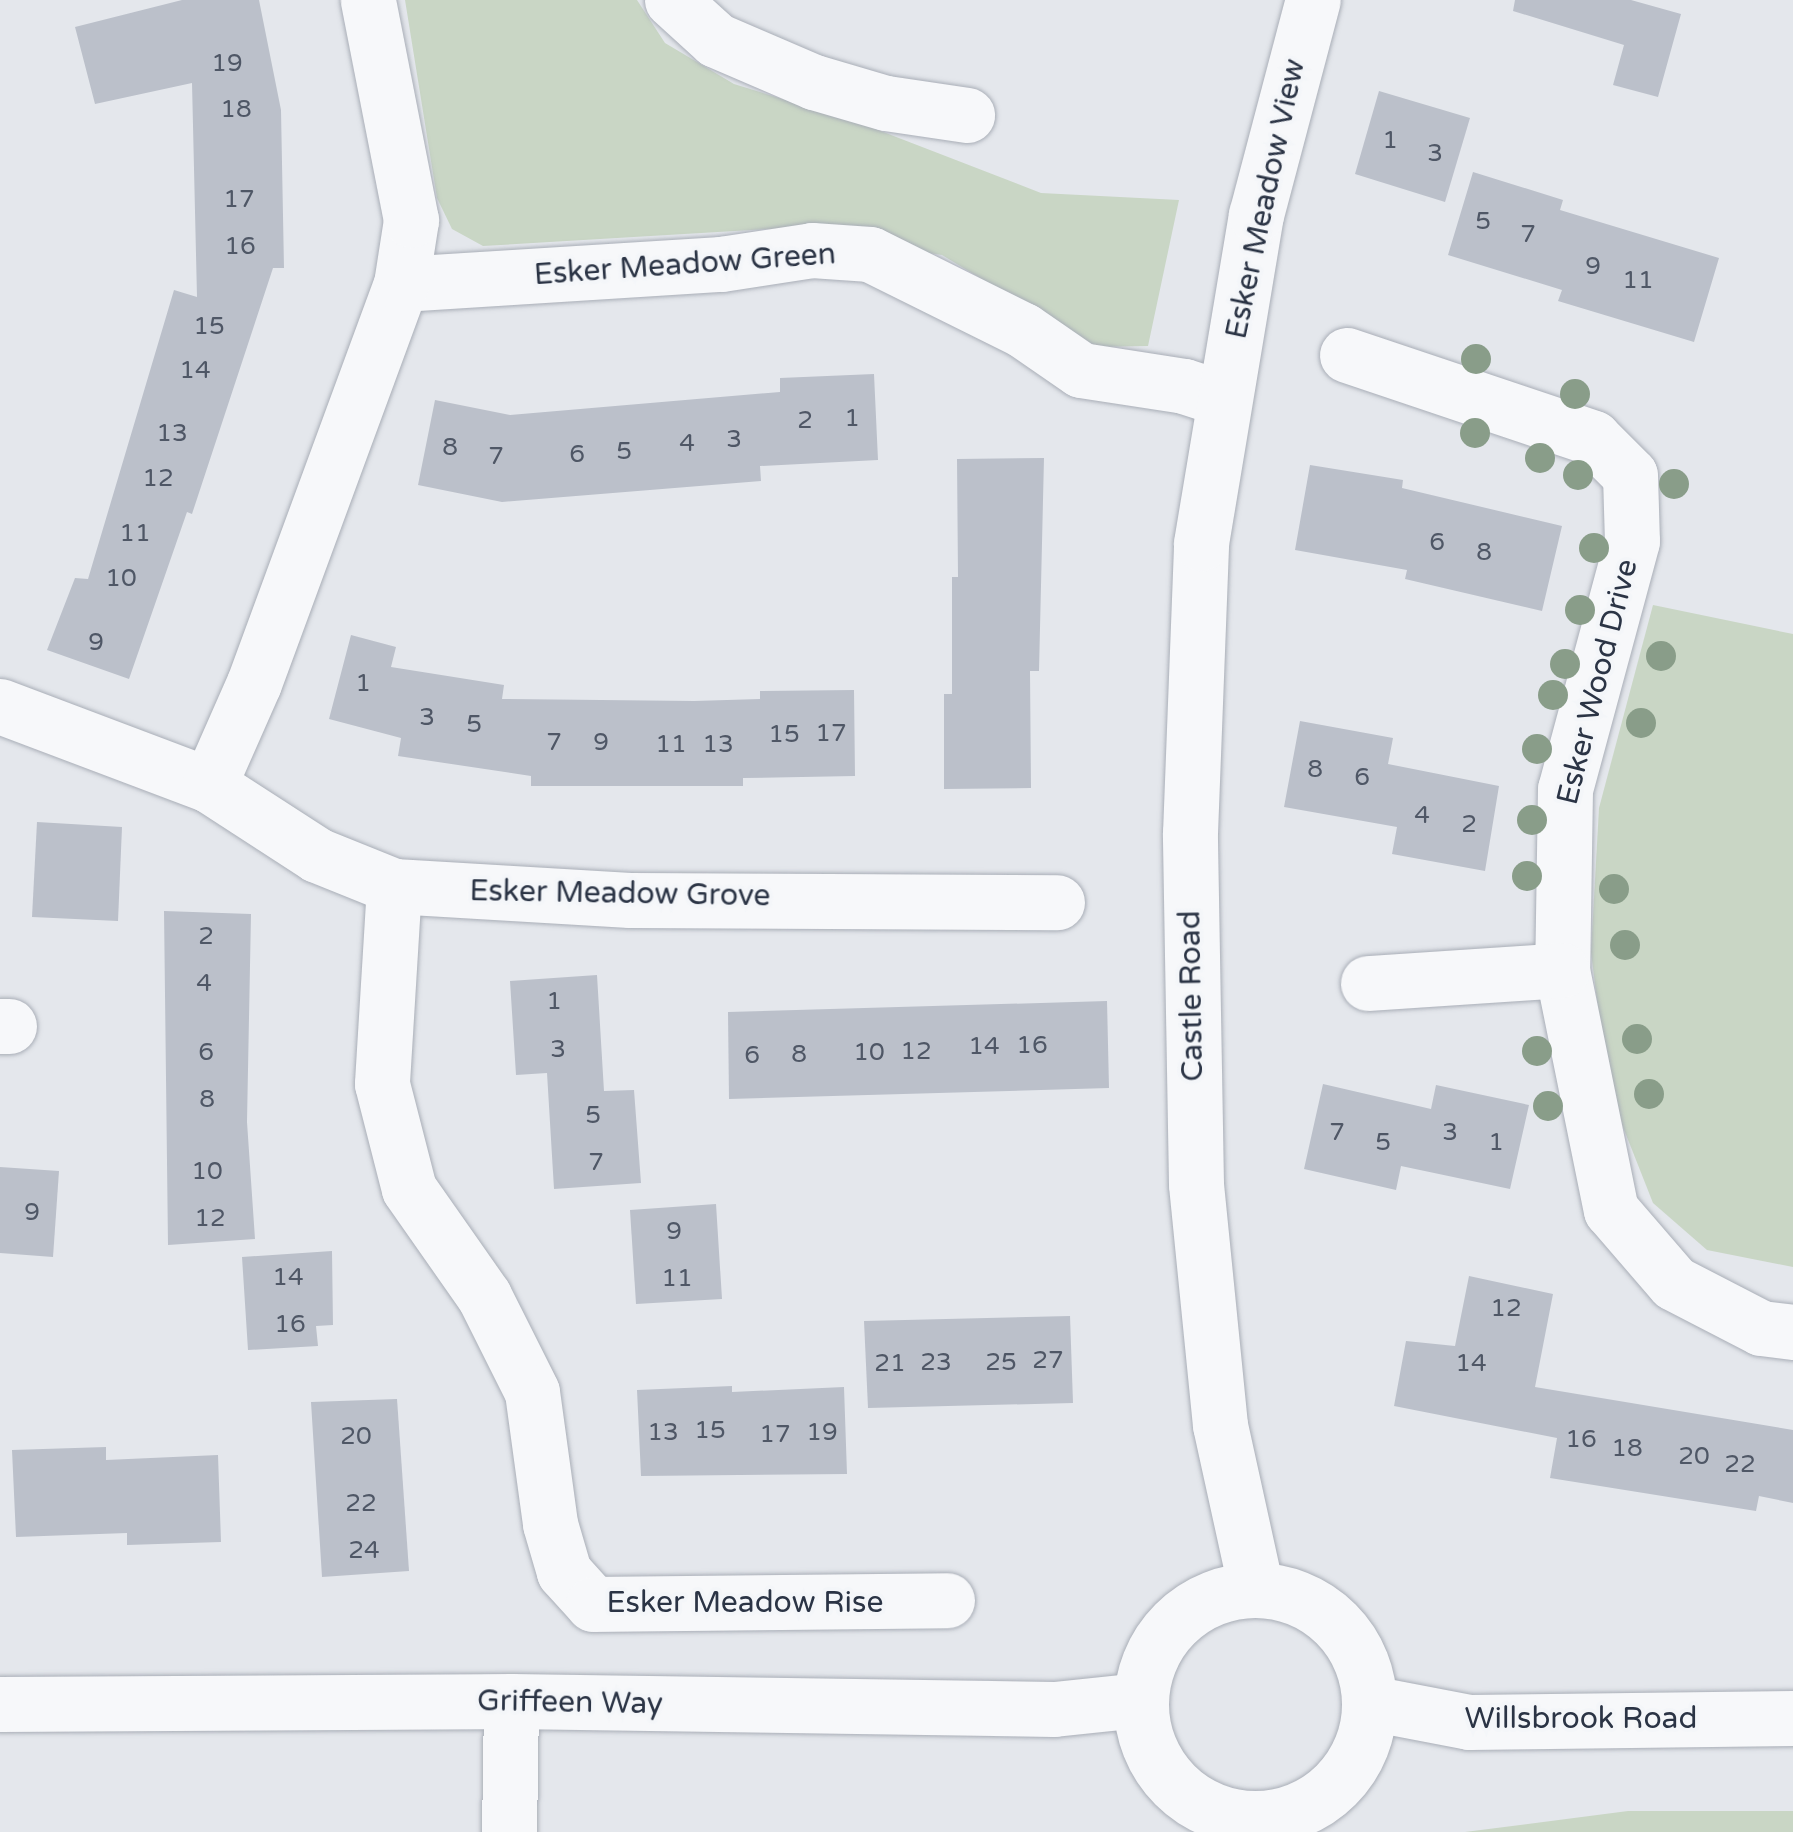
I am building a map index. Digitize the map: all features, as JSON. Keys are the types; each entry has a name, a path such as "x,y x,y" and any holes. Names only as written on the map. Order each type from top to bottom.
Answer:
{"street":[{"path":"209,786 254,683 401,284 410,220 368,0"},
{"path":"672,0 716,40 814,82 886,103 968,114"},
{"name":"Esker Meadow View","path":"1224,399 1264,180 1313,0"},
{"name":"Esker Meadow Green","path":"401,284 722,264 812,250 870,254 1023,330 1081,370 1224,399"},
{"name":"Esker Wood Drive","path":"1347,355 1593,438 1630,475 1632,541 1566,789 1562,970 1611,1210 1674,1284 1761,1328 1793,1332"},
{"name":"Castle Road","path":"1224,399 1200,543 1190,817 1196,1184 1220,1425 1256,1589"},
{"name":"Esker Meadow Grove","path":"0,706 209,786 317,855 394,886 630,900 1057,902"},
{"name":"Esker Meadow Rise","path":"394,886 382,1084 409,1189 484,1296 532,1392 550,1524 564,1572 593,1604 947,1600"},
{"path":"1368,982 1562,970"},
{"path":"1256,1589 1291,1595 1323,1612 1348,1637 1364,1668 1370,1703 1365,1737 1328,1793 1266,1825 1227,1816 1191,1800 1163,1772 1145,1738 1140,1700 1146,1665 1164,1633 1190,1609 1222,1594 1256,1589"},
{"name":"Griffeen Way","path":"0,1704 512,1702 1054,1709 1140,1700"},
{"path":"509,1832 512,1702"},
{"name":"Willsbrook Road","path":"1370,1703 1469,1722 1793,1718"}],"green space":[{"path":"405,0 637,0 665,43 734,84 860,123 1041,193 1179,200 1148,346 1094,347 942,255 767,229 483,246 452,229 437,198"},
{"path":"1653,605 1793,634 1793,1267 1707,1250 1653,1203 1608,1089 1591,952 1599,808"},
{"path":"1628,1811 1793,1811 1793,1832 1465,1832"}],"building":[{"path":"182,0 259,0 281,110 284,268 273,268 192,514 187,512 129,679 47,650 75,578 88,579 174,290 197,297 192,83 95,104 75,27"},
{"path":"1515,0 1631,0 1681,14 1658,97 1613,85 1624,45 1513,11"},
{"path":"1379,91 1470,118 1445,202 1355,174"},
{"path":"1473,172 1563,200 1560,210 1719,258 1694,342 1558,301 1562,290 1448,255"},
{"path":"874,374 878,460 760,466 761,481 502,502 418,485 435,400 510,415 780,392 780,378"},
{"path":"1044,458 1039,671 1030,671 1031,788 944,789 944,694 952,694 952,577 958,577 957,459"},
{"path":"1310,465 1403,480 1402,488 1562,526 1542,611 1405,579 1407,570 1295,550"},
{"path":"351,635 396,647 391,667 504,685 502,699 694,701 760,699 760,691 854,690 855,776 743,778 743,786 531,786 531,776 398,756 401,738 329,719"},
{"path":"1300,721 1393,738 1388,764 1499,786 1485,871 1392,854 1397,827 1284,807"},
{"path":"37,822 122,827 118,921 32,917"},
{"path":"164,911 251,914 247,1122 255,1239 168,1245"},
{"path":"597,975 604,1091 634,1090 641,1183 554,1189 547,1073 516,1075 510,981"},
{"path":"1107,1001 1109,1088 729,1099 728,1012"},
{"path":"1323,1084 1431,1109 1436,1085 1529,1105 1510,1189 1401,1166 1396,1190 1304,1169"},
{"path":"0,1167 59,1171 53,1257 0,1253"},
{"path":"716,1204 722,1299 636,1304 630,1210"},
{"path":"332,1251 333,1325 316,1326 318,1346 248,1350 242,1257"},
{"path":"1469,1276 1553,1294 1535,1387 1793,1430 1793,1503 1759,1496 1756,1511 1550,1478 1557,1438 1394,1406 1406,1341 1455,1346"},
{"path":"1070,1316 1073,1403 868,1408 864,1321"},
{"path":"732,1386 732,1392 844,1387 847,1474 641,1476 637,1390"},
{"path":"397,1399 409,1571 322,1577 311,1402"},
{"path":"106,1447 106,1460 218,1455 221,1542 127,1545 127,1533 16,1537 12,1450"}]}
